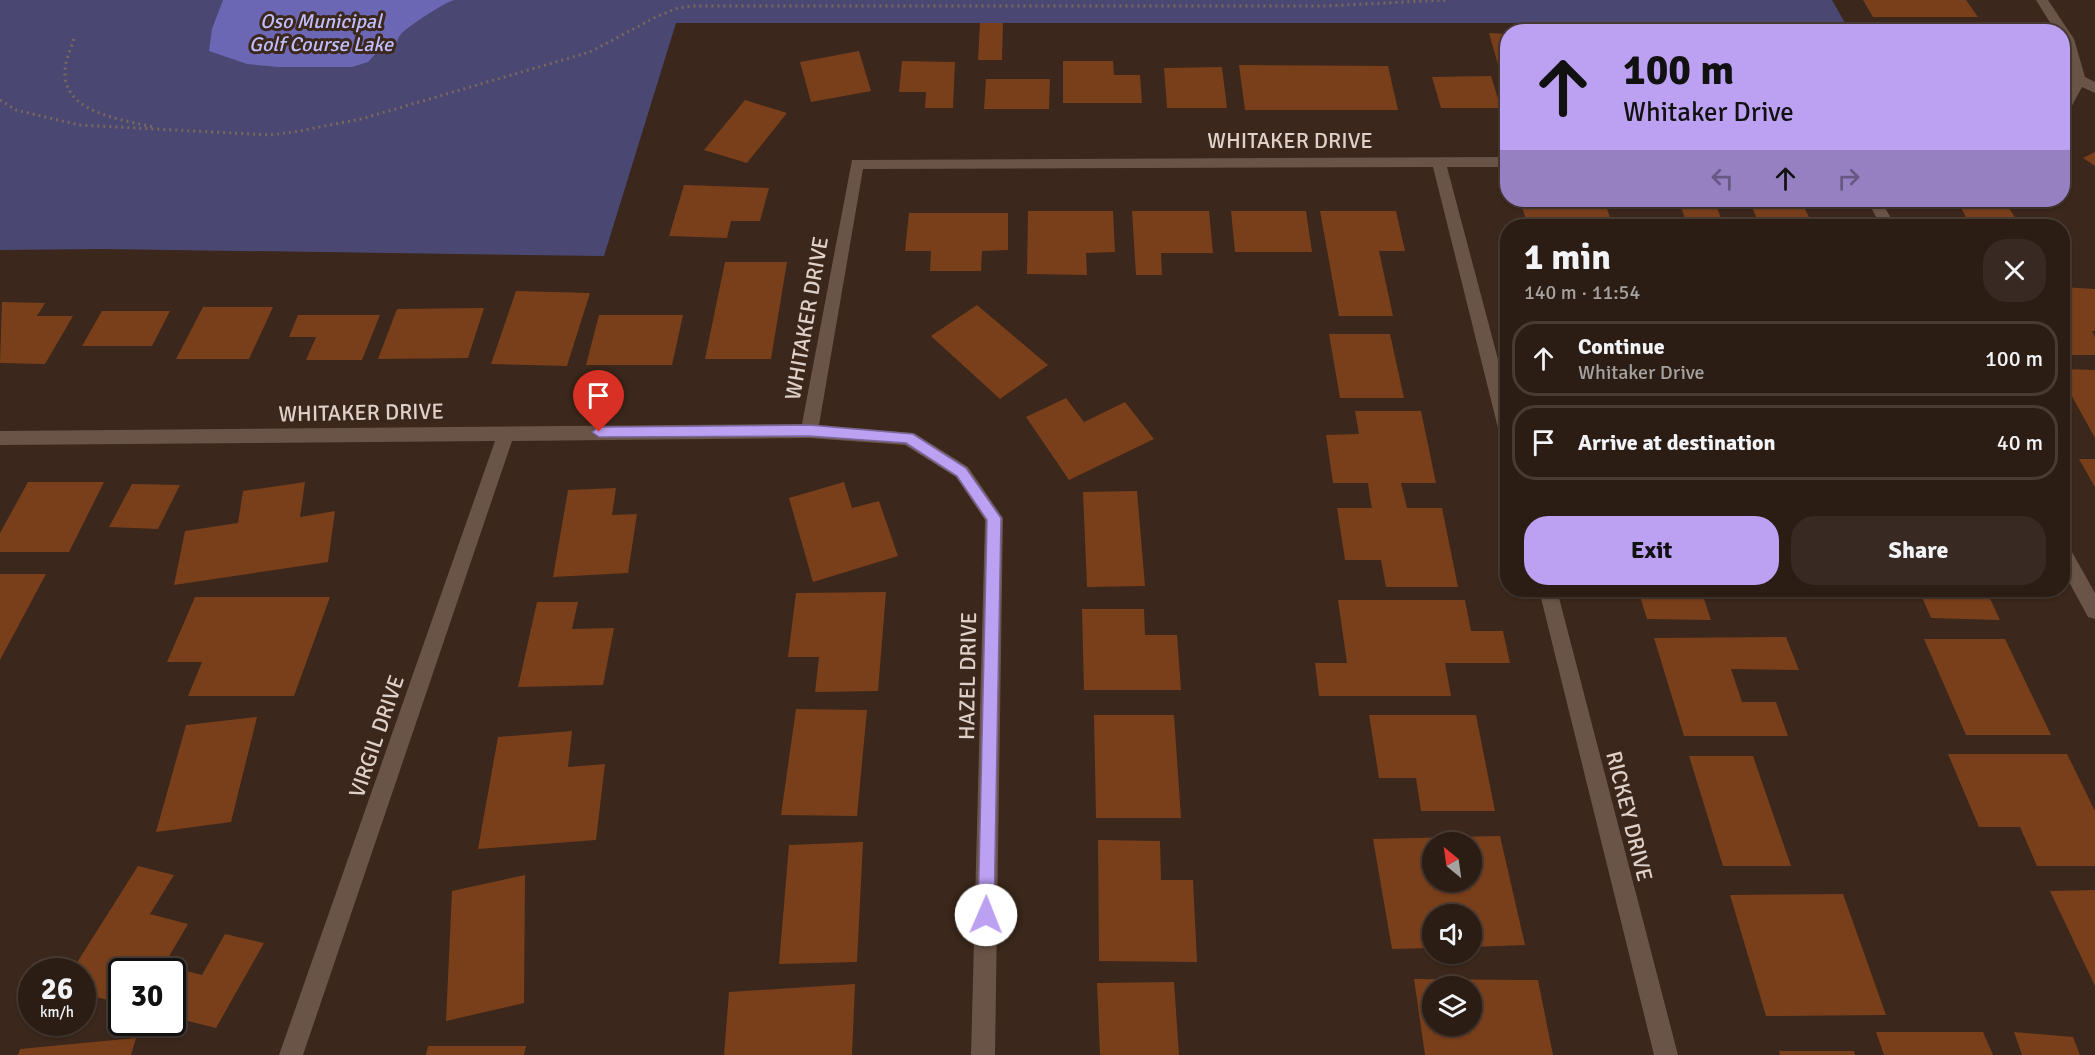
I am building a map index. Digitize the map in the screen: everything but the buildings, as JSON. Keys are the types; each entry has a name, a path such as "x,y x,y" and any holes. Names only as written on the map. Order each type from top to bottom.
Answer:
{"street":[{"path":"2042,0 2057,24"},
{"path":"2070,49 2079,80 2070,97"},
{"path":"2079,80 2095,88"},
{"name":"WHITAKER DRIVE","path":"0,438 809,431 856,164 1500,162"},
{"path":"1439,163 1500,401"},
{"name":"HAZEL DRIVE","path":"809,431 908,438 962,472 994,518 983,1055"},
{"name":"VIRGIL DRIVE","path":"291,1055 506,433"},
{"path":"2070,566 2095,611"},
{"name":"RICKEY DRIVE","path":"1550,597 1666,1055"}],"path":[{"path":"0,100 15,110 54,122 270,135 361,119 590,52 656,17 693,6 1324,6 1446,0"},
{"path":"74,39 68,56 66,79 70,91 79,101 98,111 162,129"}],"shaded area":[{"path":"0,0 1832,0 1845,23 676,23 604,256 102,249 0,250"}],"water":[{"name":"Oso Municipal Golf Course Lake","path":"223,0 454,0 411,25 400,35 396,47 378,51 368,62 352,67 278,67 247,64 209,51 212,29"}],"route":[{"path":"599,432 809,431 908,438 962,472 994,518 986,915"}]}
